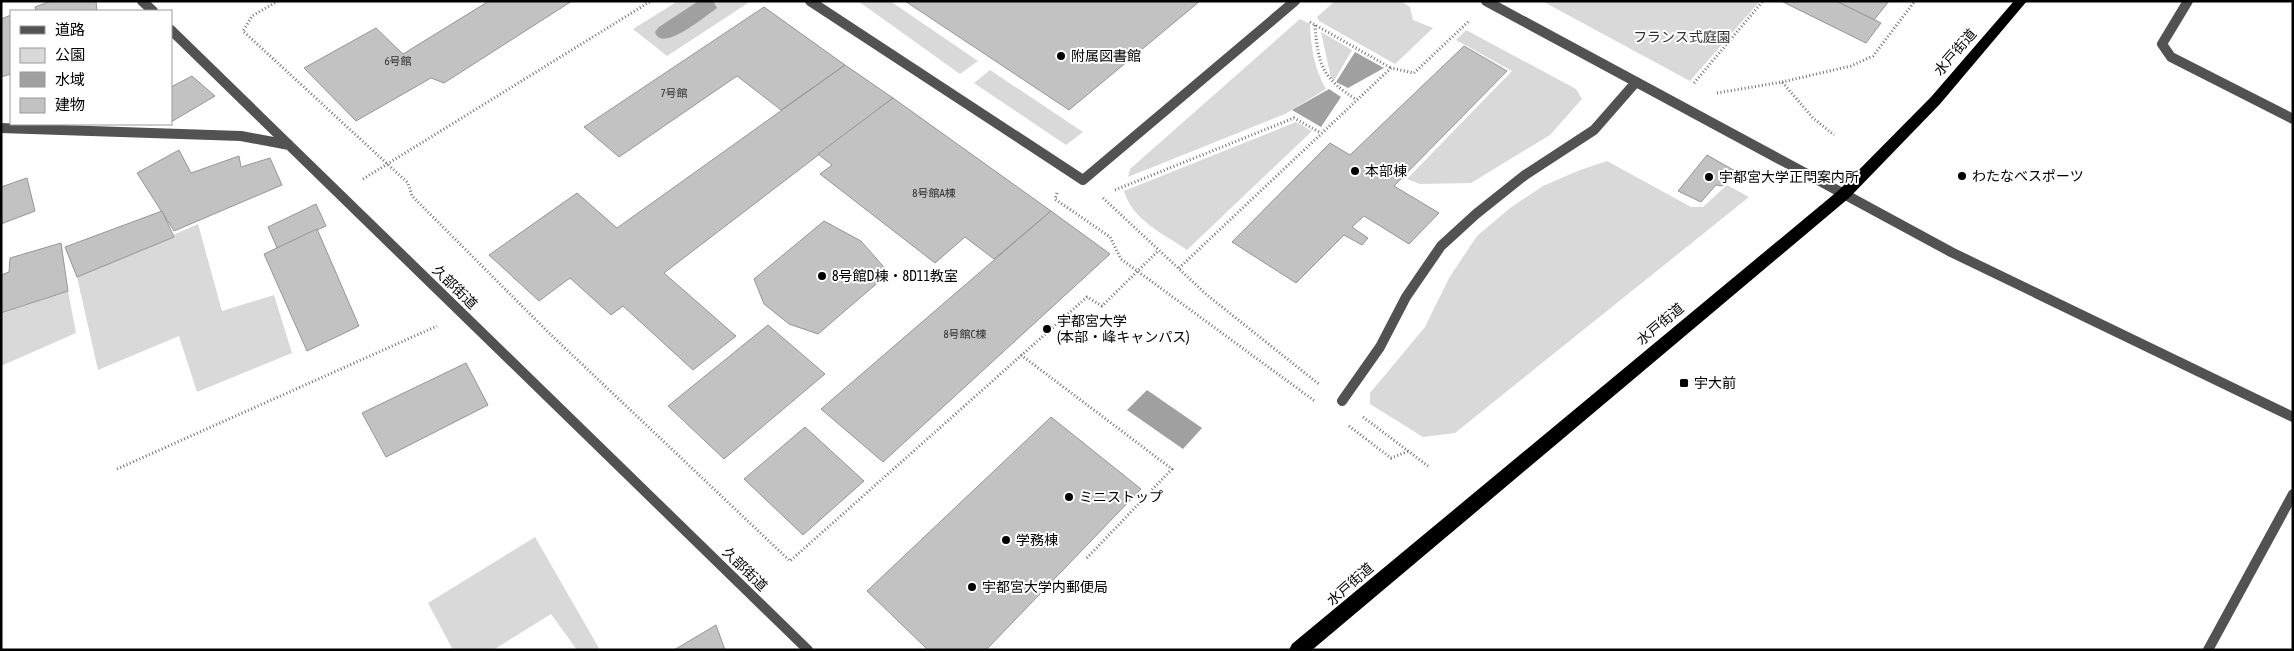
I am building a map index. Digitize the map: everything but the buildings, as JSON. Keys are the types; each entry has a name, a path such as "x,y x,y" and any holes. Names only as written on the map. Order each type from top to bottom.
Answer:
{"highway":[{"name":"水戸街道","path":"1298,650 1844,194 1960,76 2021,1"}],"street":[{"path":"142,1 152,10"},
{"path":"810,1 1083,180 1295,1"},
{"path":"1486,1 1952,252 2293,417"},
{"path":"2188,1 2162,44 2171,56 2293,118"},
{"name":"久部街道","path":"172,31 808,650"},
{"path":"1342,401 1380,347 1406,297 1440,246 1525,175 1594,130 1636,82"},
{"path":"1,128 241,136 289,145"},
{"path":"2208,650 2293,494"}],"path":[{"path":"278,1 252,16 243,31 408,183 412,196 548,332 790,561 1087,297 1102,306 1158,251"},
{"path":"338,193 388,165 651,1"},
{"path":"1677,104 1763,1"},
{"path":"1691,86 1698,90 1720,94 1851,66 1873,56 1915,1"},
{"path":"1305,19 1391,68 1414,73 1469,20"},
{"path":"1315,25 1316,48 1322,71 1331,84 1357,100"},
{"path":"1179,268 1391,68"},
{"path":"1782,82 1796,96 1820,127 1834,135"},
{"path":"1321,133 1294,118 1100,195 1207,295 1428,466"},
{"path":"1066,169 1055,199 1110,238 1121,260 1321,406"},
{"path":"118,469 463,314"},
{"path":"1022,355 1172,469 1085,560"},
{"path":"1345,423 1391,458 1409,451"}],"green space":[{"path":"678,1 751,1 667,56 633,29"},
{"path":"858,1 890,1 978,61 960,74"},
{"path":"1335,1 1401,1 1410,7 1413,20 1433,28 1395,64 1319,21 1317,17"},
{"name":"フランス式庭園","path":"1542,1 1760,1 1690,81"},
{"path":"1300,19 1310,24 1314,58 1326,89 1285,114 1128,177 1130,169"},
{"path":"1466,30 1576,89 1582,99 1550,135 1471,183 1420,184 1407,179 1512,71 1456,40"},
{"path":"1321,32 1352,50 1334,81 1331,78"},
{"path":"990,70 1083,132 1066,145 974,83"},
{"path":"1296,122 1312,131 1187,250 1141,218 1128,201 1124,191"},
{"path":"1607,161 1691,207 1703,207 1727,185 1749,197 1455,433 1423,437 1370,404 1370,393 1425,327 1449,278 1477,236 1510,208 1543,186"},
{"path":"198,224 222,311 274,295 292,353 197,392 179,336 98,370 77,277"},
{"path":"68,291 76,333 1,366 1,314"},
{"path":"535,537 600,650 577,650 551,614 493,650 453,650 428,603"}],"water":[{"path":"713,1 717,8 682,32 665,39 659,37 655,32 659,27 697,2"},
{"path":"1355,52 1384,68 1348,88 1336,82"},
{"path":"1329,89 1341,97 1321,127 1292,110"},
{"path":"1147,390 1202,428 1183,449 1127,410"}],"place":[{"name":"附属図書館","path":"1061,56"},
{"name":"本部棟","path":"1355,171"},
{"name":"わたなべスポーツ","path":"1962,176"},
{"name":"宇都宮大学正門案内所","path":"1709,177"},
{"name":"8号館D棟・8D11教室","path":"822,276"},
{"name":"宇都宮大学 (本部・峰キャンパス)","path":"1047,329"},
{"name":"宇大前","path":"1684,383"},
{"name":"ミニストップ","path":"1069,497"},
{"name":"学務棟","path":"1006,540"},
{"name":"宇都宮大学内郵便局","path":"972,587"}]}
